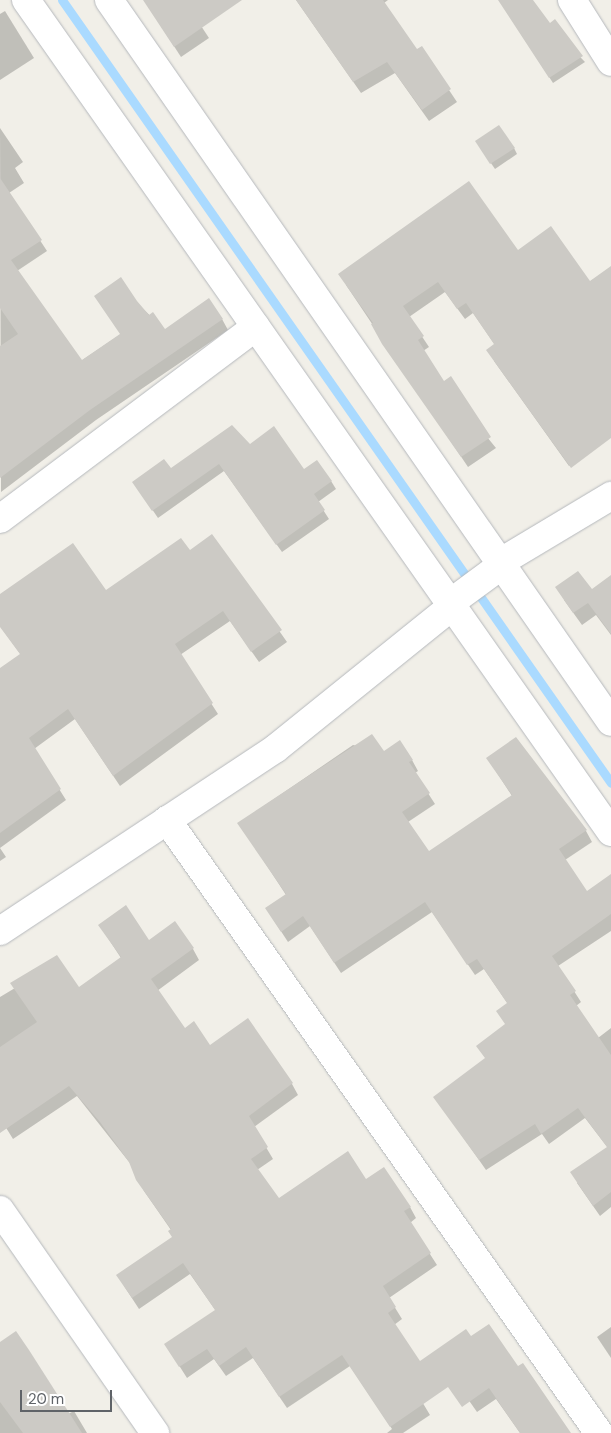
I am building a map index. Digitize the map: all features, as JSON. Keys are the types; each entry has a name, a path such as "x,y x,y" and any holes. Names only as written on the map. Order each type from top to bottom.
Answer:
{"street":[{"path":"26,0 256,327 454,602 611,832"},
{"path":"109,0 497,567 611,722"},
{"path":"572,0 611,62"},
{"path":"0,519 256,327"},
{"path":"0,930 274,749 497,567 611,496"},
{"path":"167,820 599,1433"},
{"path":"0,1210 155,1433"}],"building":[{"path":"143,0 242,0 174,47"},
{"path":"296,0 383,0 417,49 422,46 451,89 422,110 387,62 353,82"},
{"path":"498,0 533,0 550,23 555,19 583,56 549,78"},
{"path":"499,125 515,148 490,164 475,141"},
{"path":"0,178 42,240 11,260 82,360 120,334 94,296 121,277 137,301 149,315 153,312 165,329 209,298 223,319 90,410 0,478 0,346 18,334 0,308"},
{"path":"469,181 518,250 551,226 590,281 611,266 611,438 571,468 486,350 494,344 466,303 457,309 438,282 403,306 424,336 418,340 444,381 451,376 491,437 461,457 382,344 371,324 373,323 338,274"},
{"path":"232,425 250,444 274,426 304,469 317,460 332,481 314,494 325,510 276,545 219,464 152,511 132,482 164,459 171,468"},
{"path":"212,534 282,630 251,652 223,611 175,644 213,703 113,776 68,709 29,738 61,789 0,833 0,668 20,654 0,627 0,594 73,543 106,590 181,538 190,550"},
{"path":"578,571 592,589 611,575 611,634 588,603 573,613 555,587"},
{"path":"372,734 384,751 400,740 413,760 409,762 430,793 402,812 429,851 512,795 486,758 516,737 587,830 559,849 587,891 611,874 611,914 552,956 576,991 570,995 611,1055 611,1192 593,1206 570,1172 607,1147 578,1108 541,1134 535,1124 479,1160 433,1097 485,1058 476,1046 505,1024 496,1011 507,1003 477,959 467,965 425,902 334,963 303,916 281,932 265,908 286,894 237,823"},
{"path":"126,905 149,940 175,921 194,948 151,979 185,1028 194,1021 210,1045 248,1018 293,1083 249,1116 268,1147 251,1159 279,1198 348,1151 366,1179 384,1167 411,1207 404,1211 431,1253 383,1286 396,1307 388,1313 420,1361 466,1329 471,1336 489,1324 518,1366 523,1363 571,1433 520,1433 489,1388 462,1407 448,1387 390,1427 342,1355 279,1397 246,1347 219,1366 207,1349 179,1367 164,1344 215,1310 183,1263 132,1298 116,1275 172,1237 168,1231 171,1229 136,1180 129,1162 100,1122 69,1086 0,1133 0,1047 37,1022 10,983 57,955 79,987 121,957 98,925"},
{"path":"16,1331 82,1433 23,1433 0,1402 0,1342"}],"waterway":[{"path":"62,0 611,783"}]}
